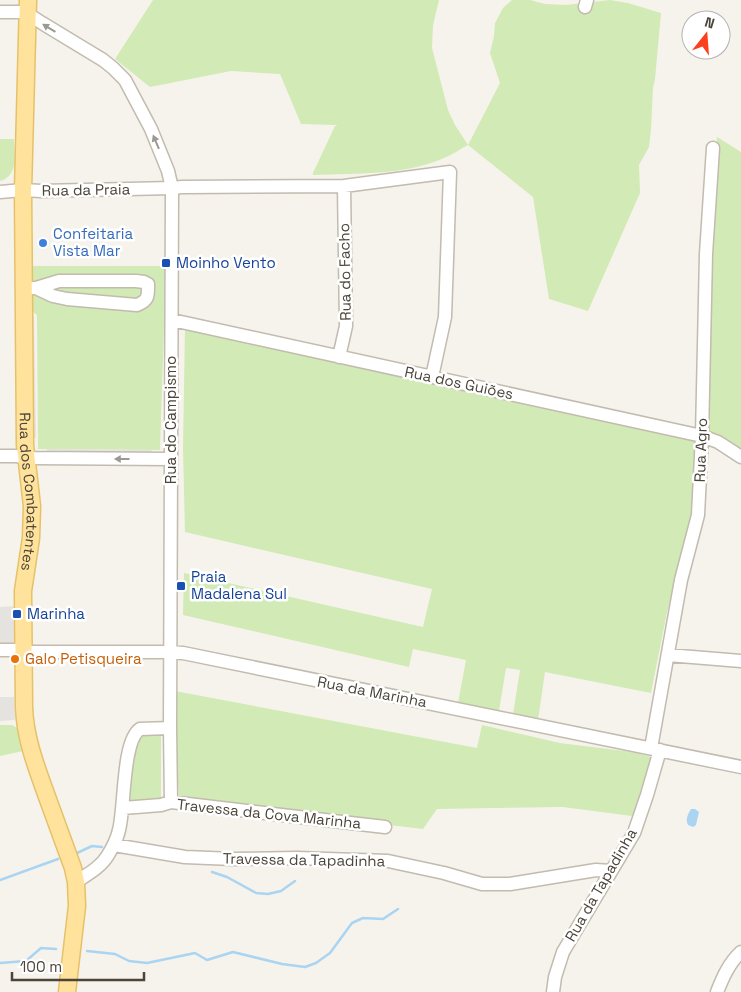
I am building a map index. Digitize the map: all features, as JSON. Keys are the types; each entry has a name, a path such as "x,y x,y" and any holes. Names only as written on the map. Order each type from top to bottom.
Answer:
{"main road":[{"name":"Rua dos Combatentes","path":"28,7 23,190 30,288 26,457 32,506 31,538 23,590 24,714 27,737 73,868 76,882 76,906 67,992"}],"street":[{"path":"0,12 20,12 28,7"},
{"name":"Rua do Campismo","path":"28,7 42,24 103,60 125,80 151,129 168,171 172,188 171,802"},
{"name":"Rua Agro","path":"656,749 668,655 681,580 698,515 702,436 706,254 713,148"},
{"name":"Rua da Praia","path":"0,192 172,188 182,186 344,186 450,172 445,317 432,377"},
{"name":"Rua do Facho","path":"339,357 346,326 344,186"},
{"path":"59,281 136,281 148,284 147,297 144,302 137,305 67,299 30,288 59,281"},
{"name":"Rua dos Guiões","path":"172,320 702,436 718,442 741,457"},
{"path":"0,456 171,459"},
{"name":"Rua da Marinha","path":"0,650 183,653 741,767"},
{"path":"668,655 741,661"},
{"path":"76,882 99,867 114,845 120,830 128,751 136,732 140,729 170,728"},
{"name":"Rua da Tapadinha","path":"553,992 562,952 634,833 647,795 656,749"},
{"name":"Travessa da Cova Marinha","path":"123,808 161,805 171,802 385,827"},
{"name":"Travessa da Tapadinha","path":"114,845 184,857 388,861 444,873 482,884 510,884 596,870 611,871"},
{"path":"717,992 727,969 741,952"}],"green space":[{"path":"153,0 439,0 433,25 432,48 448,110 468,145 444,158 412,168 396,171 313,175 335,126 337,126 301,124 280,74 231,71 150,87 115,59"},
{"path":"512,0 530,0 545,4 566,5 610,0 628,3 661,13 649,147 639,165 640,193 588,311 549,299 533,197 468,145 500,83 490,53 495,23 503,8"},
{"path":"717,137 741,152 741,460 701,441 693,504 686,540 667,612 651,693 545,672 538,720 513,714 520,670 506,668 499,711 458,703 466,660 413,649 409,667 183,615 184,573 423,627 432,589 185,532 183,449 185,326 700,441"},
{"path":"0,139 14,139 15,158 10,174 0,181"},
{"path":"33,266 166,266 160,450 38,449 37,315 32,309"},
{"path":"175,691 477,748 482,725 560,743 632,752 652,757 644,793 632,816 563,807 437,809 423,829 250,809 179,796 174,726"},
{"path":"0,725 12,725 17,728 23,751 0,756"},
{"path":"140,733 161,734 161,800 127,803 131,749"}],"shaded area":[{"path":"28,316 34,316 36,438 30,438"},
{"path":"46,449 151,450 156,456 51,455"},
{"path":"15,606 15,642 0,643 0,607"},
{"path":"0,697 14,697 15,720 0,721"}],"water":[{"path":"691,809 699,812 696,825 693,827 688,825 687,821"}],"waterway":[{"path":"75,854 92,846 102,847"},
{"path":"0,880 58,859"},
{"path":"212,872 227,877 256,893 268,894 281,891 295,881"},
{"path":"87,951 115,954 129,961 147,963 195,953 207,960 233,952 282,964 305,967 316,963 330,953 352,923 363,918 383,919 398,909"},
{"path":"0,963 26,961 41,948 56,949"}],"place":[{"name":"Confeitaria Vista Mar","path":"43,243"},
{"name":"Moinho Vento","path":"166,263"},
{"name":"Praia Madalena Sul","path":"181,586"},
{"name":"Marinha","path":"17,614"},
{"name":"Galo Petisqueira","path":"15,659"}]}
